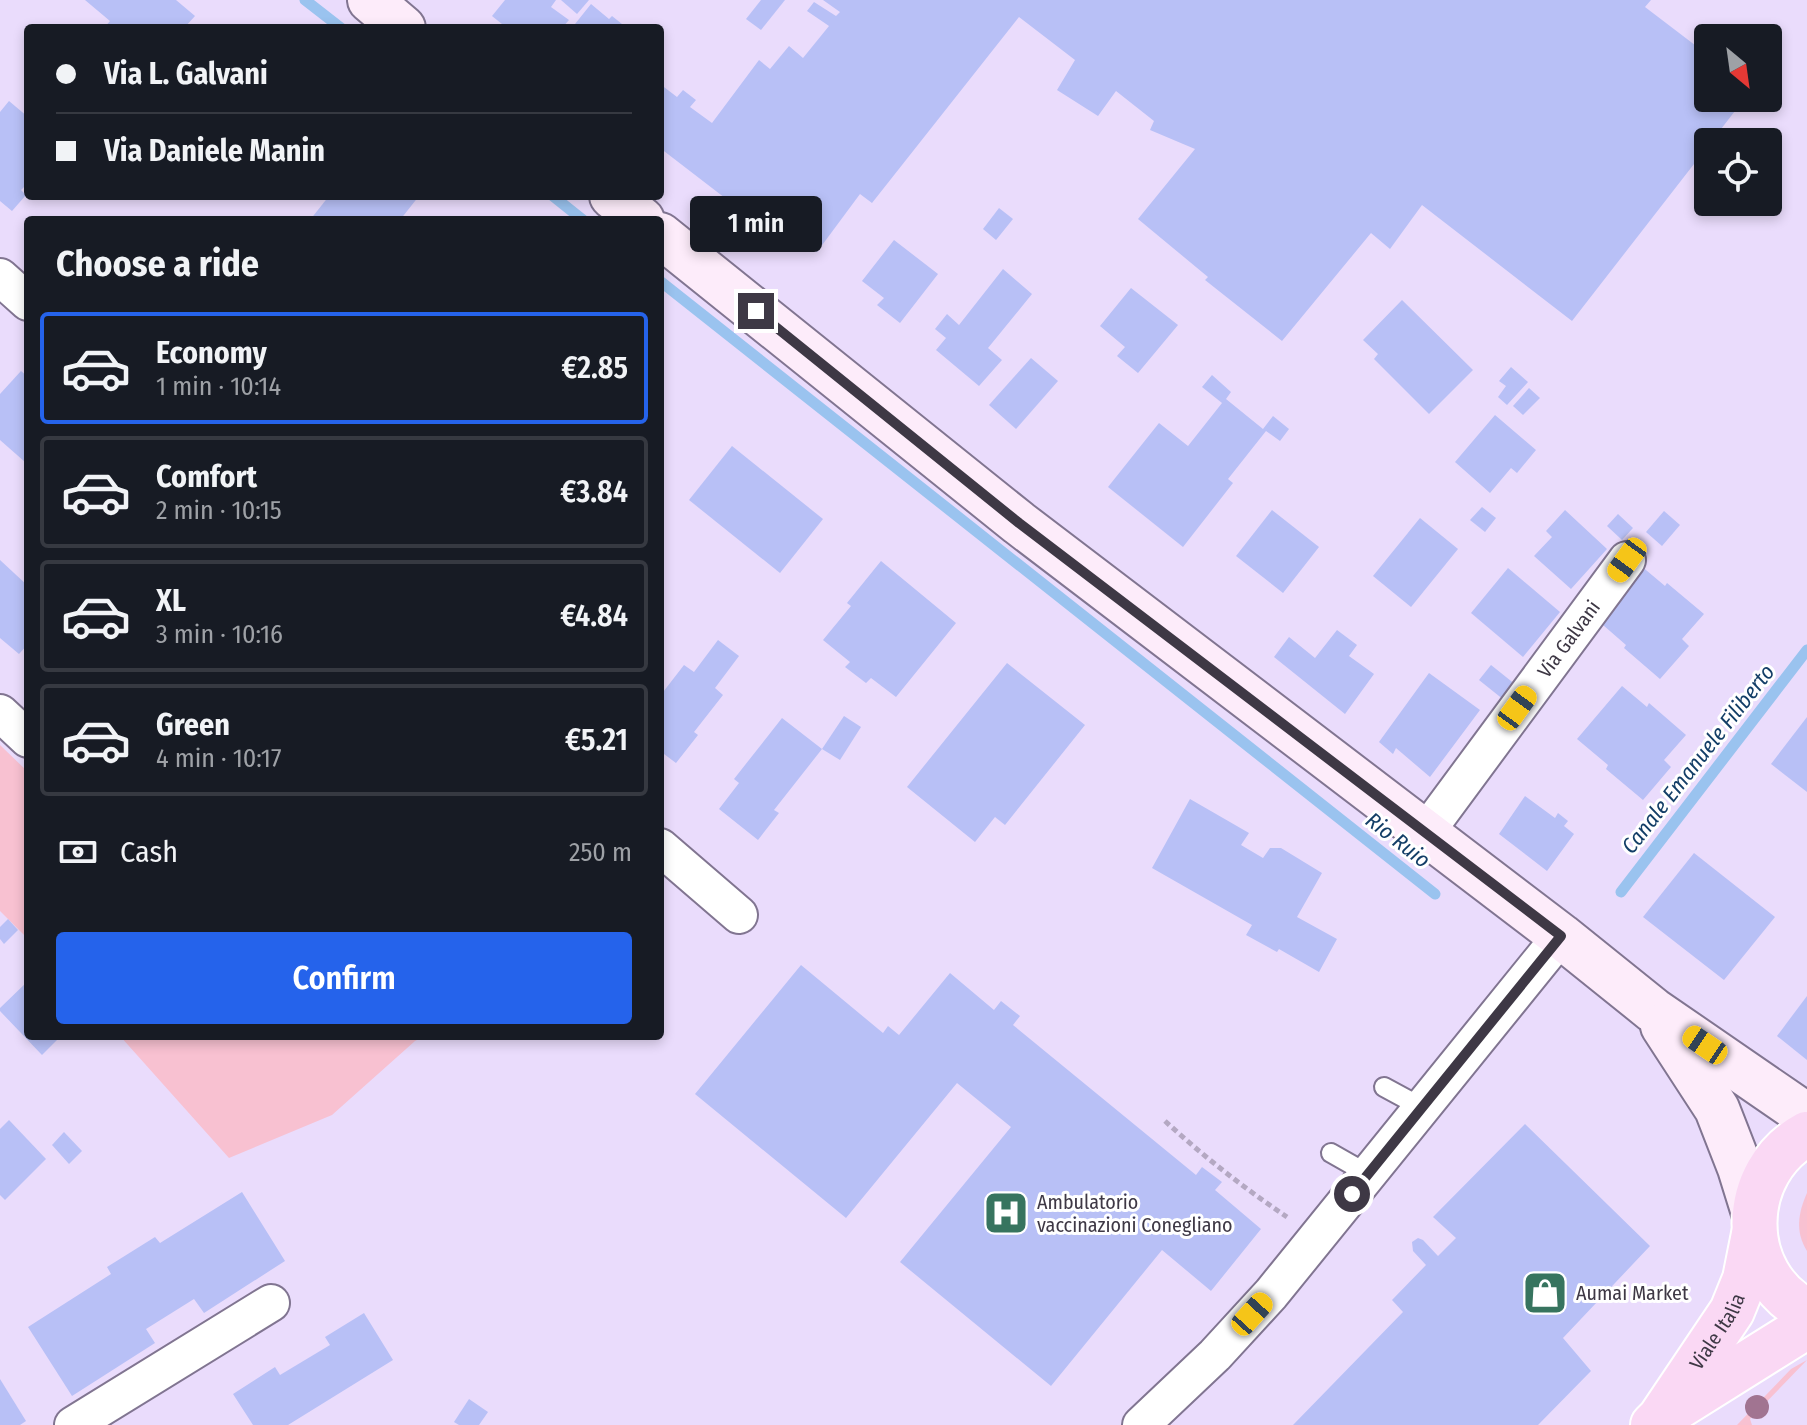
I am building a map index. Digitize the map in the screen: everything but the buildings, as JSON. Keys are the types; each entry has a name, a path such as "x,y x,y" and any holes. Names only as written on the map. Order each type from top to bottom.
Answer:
{"main road":[{"path":"370,0 398,24"},
{"path":"617,200 637,216"},
{"path":"664,238 1019,523 1426,832 1653,1010 1807,1116"},
{"path":"1653,1010 1717,1109 1740,1168 1761,1261 1775,1285 1807,1311"},
{"name":"Viale Italia","path":"1657,1421 1732,1311 1745,1279 1760,1185 1772,1163 1794,1141 1807,1134"},
{"name":"Viale Italia","path":"1657,1421 1807,1326"}],"street":[{"path":"0,277 24,298"},
{"name":"Via Galvani","path":"1426,832 1627,560"},
{"path":"0,713 24,735"},
{"path":"664,850 739,915"},
{"path":"1141,1425 1215,1355 1262,1304 1561,936"},
{"path":"73,1425 271,1303"}],"lane":[{"path":"1384,1087 1421,1107"},
{"path":"1331,1153 1368,1174"}],"path":[{"path":"1165,1121 1255,1196 1295,1222"}],"shaded area":[{"path":"0,745 24,768 24,935 0,911"},
{"path":"124,1040 417,1040 332,1115 229,1158"},
{"path":"1807,1193 1807,1251 1799,1222"},
{"path":"1807,1360 1750,1419 1752,1425 1737,1425 1791,1369"}],"waterway":[{"name":"Rio Ruio","path":"305,0 336,24"},
{"name":"Rio Ruio","path":"558,200 578,216"},
{"name":"Rio Ruio","path":"664,284 1435,894"},
{"name":"Canale Emanuele Filiberto","path":"1621,892 1807,650"}],"place":[{"name":"Ambulatorio vaccinazioni Conegliano","path":"1006,1213"},
{"name":"Aumai Market","path":"1545,1293"}],"route":[{"path":"756,311 1019,523 1561,936 1352,1194"}]}
